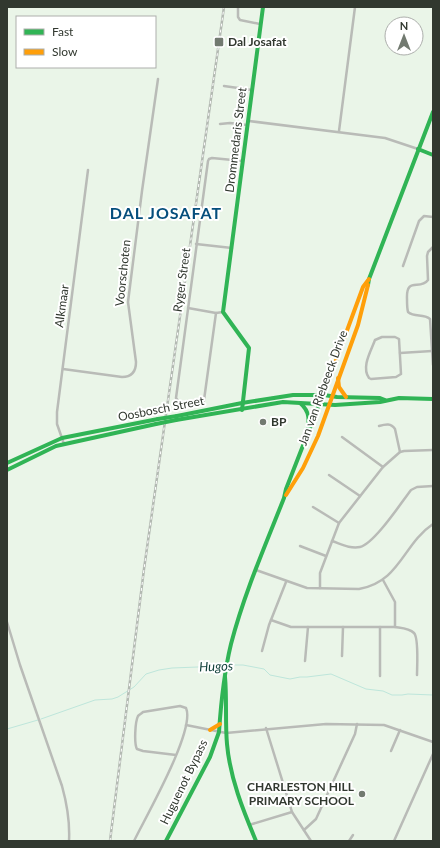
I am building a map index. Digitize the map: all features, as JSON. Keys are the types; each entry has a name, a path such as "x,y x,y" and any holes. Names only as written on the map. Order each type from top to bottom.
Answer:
{"main road":[{"name":"Drommedaris Street","path":"223,312 262,7"},
{"name":"Jan van Riebeeck Drive","path":"284,498 309,457 354,333 370,279 433,112"},
{"path":"418,149 433,155"},
{"name":"Jan van Riebeeck Drive","path":"219,732 222,689 225,672 240,614 284,498 286,489 324,395 363,287 370,279"},
{"path":"223,312 249,348 242,410"},
{"path":"338,378 339,387 346,398"},
{"name":"Oosbosch Street","path":"7,463 50,442 62,438 157,422 242,402 293,395 380,398 385,400"},
{"path":"385,400 433,399"},
{"name":"Oosbosch Street","path":"176,418 242,410 271,404 298,402 320,405 360,404 385,400"},
{"path":"298,402 307,409 309,416 307,434 302,452"},
{"name":"Oosbosch Street","path":"7,470 56,446 111,435 157,422"},
{"name":"Jan van Riebeeck Drive","path":"225,672 226,733 229,759 238,795 256,841"},
{"path":"210,730 220,724"},
{"name":"Huguenot Bypass","path":"166,841 210,757 219,732"}],"street":[{"path":"238,7 238,17 240,20 260,24"},
{"path":"339,131 354,7"},
{"name":"Voorschoten","path":"63,369 122,377 130,376 135,370 136,362 128,302 158,79"},
{"path":"224,86 252,90"},
{"path":"220,124 248,123 339,131 385,138 418,149"},
{"name":"Ryger Street","path":"216,313 204,400 198,405 178,401 176,398 208,161 209,158 212,158 243,161"},
{"name":"Alkmaar","path":"64,444 57,418 88,170"},
{"path":"403,266 419,221 424,216 433,217"},
{"path":"196,244 232,248"},
{"path":"433,247 428,252 427,256 427,282 410,286 407,293 408,312 414,316 425,316 430,318 433,365"},
{"path":"188,308 216,313 223,312"},
{"path":"397,337 400,341 400,353 401,374 398,377 371,379 367,376 367,364 377,338 397,337"},
{"path":"400,353 432,351"},
{"path":"379,426 388,424 393,426 400,452"},
{"path":"342,437 383,467"},
{"path":"320,588 320,573 339,523 383,467 400,452 409,450 433,450"},
{"path":"329,475 360,496"},
{"path":"332,540 353,547 365,545 374,537 411,490 417,487 433,486"},
{"path":"313,507 339,523"},
{"path":"256,570 286,582 307,588 359,589 383,580 393,571 424,531 433,524"},
{"path":"300,546 326,556"},
{"path":"383,580 395,602 395,627"},
{"path":"262,651 271,620 286,582"},
{"path":"271,620 288,627 395,627 410,630 415,635 417,675"},
{"path":"7,622 20,665 60,778 67,806 69,841"},
{"path":"305,661 308,627"},
{"path":"342,656 343,627"},
{"path":"380,627 380,676"},
{"path":"134,841 176,755 181,744 186,725 187,711 184,706 180,706 143,712 138,716 135,743 138,749 176,755"},
{"path":"186,725 226,733 266,728 326,724 384,725 433,742"},
{"path":"304,830 316,819 355,734 357,724"},
{"path":"266,728 292,812 311,841"},
{"path":"391,752 400,730"},
{"path":"394,841 433,754"},
{"path":"249,825 292,812"},
{"path":"349,841 353,835"}],"waterway":[{"name":"Hugos","path":"228,665 243,665 264,669 270,675 290,679 331,674 366,689 383,691 392,695 433,695"},
{"name":"Hugos","path":"41,719 95,700 112,699 118,697 134,687 146,674 159,670 224,666"},
{"name":"Hugos","path":"7,729 38,720"}],"railway":[{"path":"110,841 144,569 224,7"}],"traffic: fast":[{"path":"242,410 249,348 223,312 263,7"},
{"path":"368,285 433,112"},
{"path":"418,149 433,155"},
{"path":"166,841 210,757 219,732 225,677 236,625 255,570 331,374"},
{"path":"177,416 242,403 293,395 380,398 385,400"},
{"path":"176,420 283,402 335,405 380,402 399,398 433,399"},
{"path":"300,403 304,406 308,414 309,421 307,434"},
{"path":"158,419 177,416"},
{"path":"7,463 62,438 158,419"},
{"path":"156,424 176,420"},
{"path":"7,470 56,446 156,424"},
{"path":"225,677 226,736 231,769 246,818 256,841"}],"traffic: slow":[{"path":"331,374 363,287 369,279"},
{"path":"286,495 303,468 318,436 358,325 368,285"},
{"path":"338,378 339,387 346,397"},
{"path":"210,730 220,724"}],"place":[{"name":"Dal Josafat","path":"219,42"},
{"name":"BP","path":"263,422"},
{"name":"CHARLESTON HILL PRIMARY SCHOOL","path":"362,794"}],"district":[{"name":"DAL JOSAFAT","path":"166,213"}]}
